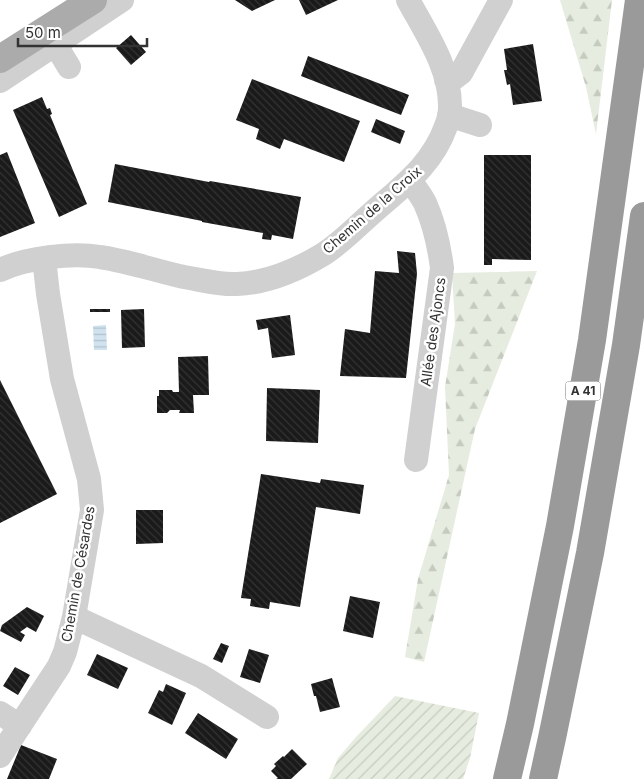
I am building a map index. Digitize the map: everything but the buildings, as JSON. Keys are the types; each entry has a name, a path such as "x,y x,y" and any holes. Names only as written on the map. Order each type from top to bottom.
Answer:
{"highway":[{"name":"A 41","path":"507,779 560,526 592,340 638,0"},
{"name":"A 41","path":"542,779 590,553 626,345 644,216"}],"main road":[{"path":"0,60 64,9 93,0"}],"street":[{"path":"0,80 122,0"},
{"name":"Chemin de la Croix","path":"3,269 44,258 99,256 177,275 217,283 238,284 282,274 322,255 410,180 428,162 443,134 450,108 446,80 434,48 408,0"},
{"path":"446,80 452,79 461,73 501,0"},
{"path":"55,44 69,67"},
{"path":"449,115 480,125"},
{"name":"Allée des Ajoncs","path":"410,180 424,202 432,221 438,240 442,268 416,460"},
{"name":"Chemin de Césardes","path":"0,756 59,666 65,652 74,617 92,510 89,479 62,378 44,258"},
{"path":"3,269 29,278 48,294"},
{"path":"74,617 201,676 267,718"},
{"path":"0,713 20,726"}],"green space":[{"path":"560,0 612,0 596,134 586,87"},
{"path":"537,271 475,429 424,662 405,657 418,579 449,475 445,387 455,324 452,273"},
{"path":"395,696 479,713 470,758 463,779 329,779 338,758"}],"water":[{"path":"106,325 107,350 94,350 93,326"}]}
